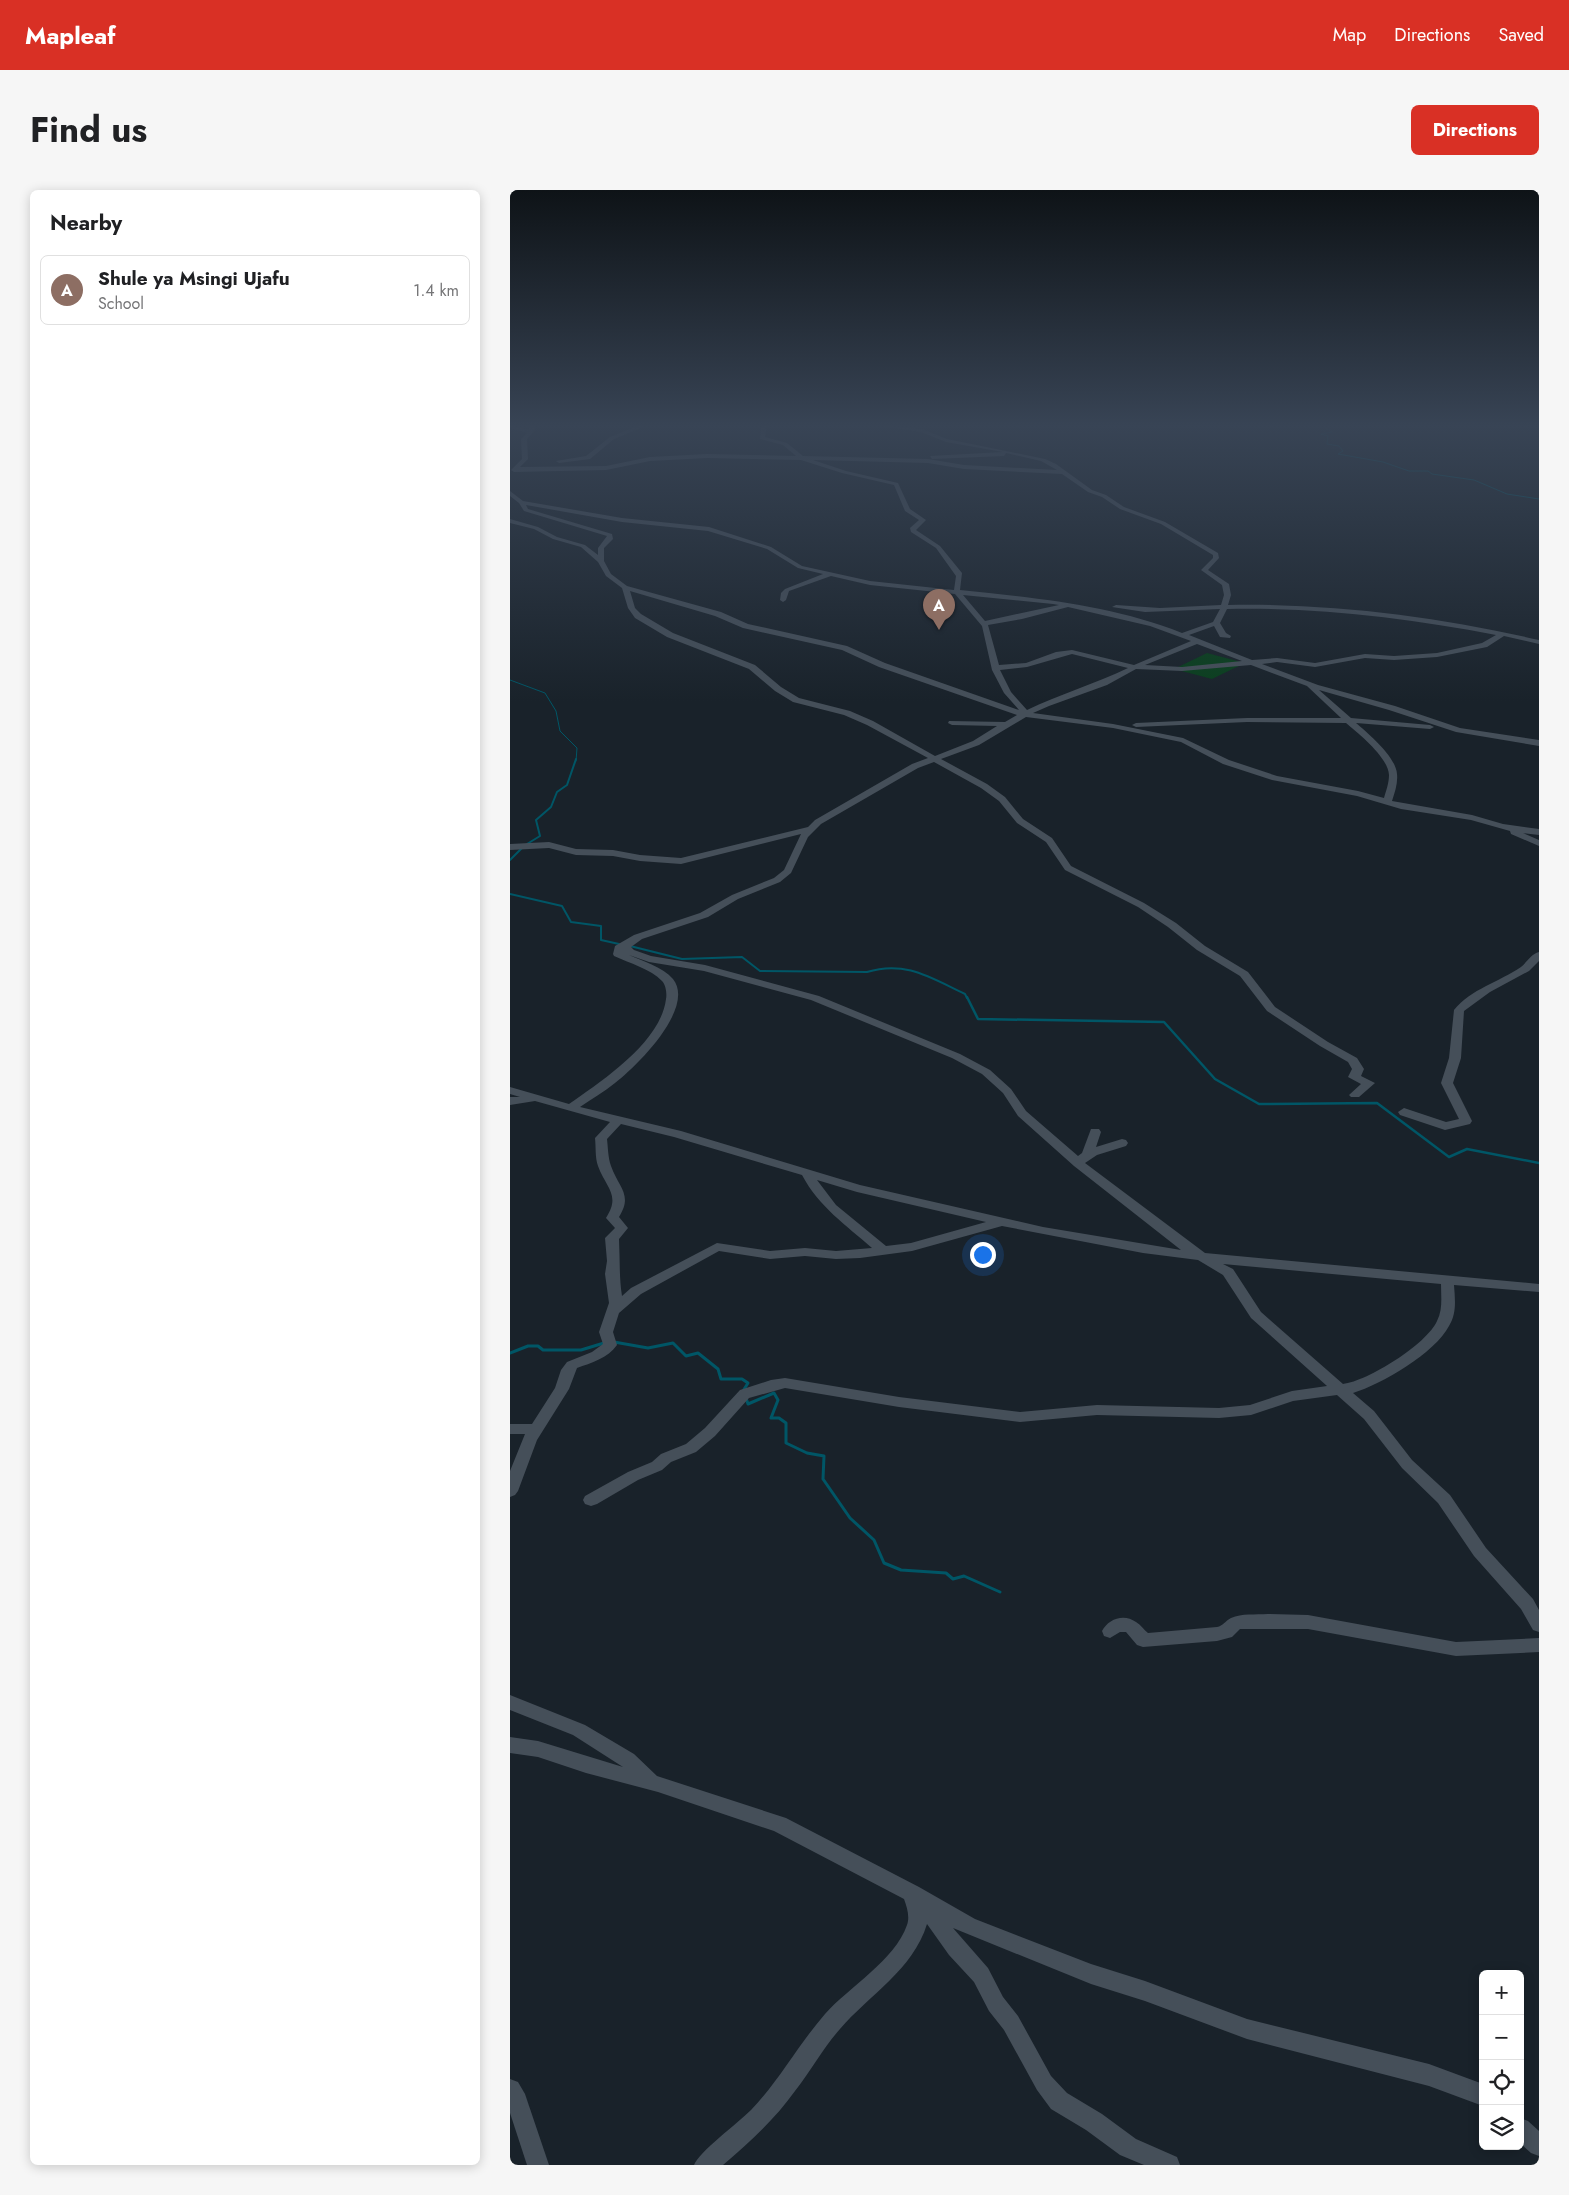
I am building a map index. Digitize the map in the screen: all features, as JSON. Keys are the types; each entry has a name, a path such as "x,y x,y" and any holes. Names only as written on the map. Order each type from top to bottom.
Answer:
{"street":[{"path":"549,517 608,533 611,537 601,548 601,560 608,575 625,587 718,614 746,626 844,648 882,665 1025,715 1113,726 1188,742 1226,762 1275,778 1472,818 1502,827 1539,843"},
{"path":"606,517 709,529 769,548 795,564 830,574 893,587 1070,604 1146,622 1308,685 1392,708 1459,730"},
{"path":"919,517 924,520 913,528 913,531 938,547 959,573 960,578 956,589 984,624 996,668 1008,692 1025,715"},
{"path":"1147,517 1163,523 1216,554 1216,558 1204,570 1226,584 1227,598 1216,623 1180,636"},
{"path":"510,521 536,528 555,538 582,546 601,560"},
{"path":"783,600 784,593 787,590 830,574"},
{"path":"625,587 630,597 632,608 638,616 670,635 752,666 773,686 793,698 862,719 999,796 1020,821 1049,840 1068,868 1136,903 1172,925 1201,948 1246,976 1275,1012 1324,1044 1354,1060 1358,1069 1354,1077 1369,1083 1356,1095"},
{"path":"1059,603 1131,609 1223,608 1364,612 1480,628 1539,642"},
{"path":"984,624 995,620 1022,617 1070,604"},
{"path":"1216,623 1223,635 1227,636"},
{"path":"996,668 1025,665 1059,654 1072,652 1134,667 1182,668 1280,660 1311,665 1364,656 1428,656 1476,648 1488,644 1502,634"},
{"path":"510,847 550,845 576,852 613,853 640,858 681,861 810,829 827,816 932,759 976,743 1006,724 1052,702 1104,683 1134,667 1195,642"},
{"path":"1308,685 1374,746 1391,767 1392,778 1387,802"},
{"path":"1113,726 1252,720 1347,720 1459,730 1539,743"},
{"path":"952,723 1006,724"},
{"path":"1502,827 1539,832"},
{"path":"570,1108 612,1080 656,1036 670,1012 672,995 669,981 659,973 618,954 619,948 625,946 638,936 704,914 735,897 777,880 788,870 810,829"},
{"path":"625,946 630,952 649,959 706,968 815,998 956,1056 995,1079 1007,1091 1022,1113 1078,1163 1198,1256 1228,1272 1256,1314 1369,1415 1408,1464 1444,1499 1480,1552 1527,1604 1539,1625"},
{"path":"1404,1112 1444,1126 1466,1121 1447,1083 1455,1058 1459,1010 1486,990 1525,969 1539,955"},
{"path":"510,1090 570,1108 677,1134 808,1175 1000,1222 1134,1247 1198,1256 1539,1288"},
{"path":"510,1102 536,1098"},
{"path":"510,1491 530,1439 562,1389 572,1365 608,1348 610,1345 606,1332 615,1310 616,1297 612,1274 614,1261 612,1238 622,1228 612,1218 618,1207 619,1195 604,1165 600,1140 602,1134 618,1120"},
{"path":"1078,1163 1088,1152 1095,1132"},
{"path":"1088,1152 1112,1148 1122,1143"},
{"path":"808,1175 815,1189 833,1210 882,1250"},
{"path":"615,1310 636,1292 717,1247 729,1247 756,1254 770,1255 804,1252 836,1255 860,1254 912,1247 1000,1222"},
{"path":"591,1500 633,1476 657,1466 666,1458 691,1448 704,1439 745,1394 785,1382 889,1400 1020,1417 1106,1410 1242,1411 1292,1396 1340,1390 1370,1382 1418,1351 1429,1341 1446,1318 1448,1307 1447,1279"},
{"path":"510,1429 537,1429"},
{"path":"1110,1631 1116,1626 1124,1625 1134,1628 1143,1640 1171,1639 1223,1633 1239,1622 1308,1622 1456,1649 1539,1645"},
{"path":"510,1702 579,1730 628,1760 637,1770 658,1784"},
{"path":"510,1745 538,1749 586,1765 658,1784 779,1824 912,1893 968,1926 1036,1954 1247,2029 1429,2075 1479,2094"},
{"path":"705,2165 748,2130 787,2085 834,2020 882,1977 915,1930 919,1917 912,1893"},
{"path":"933,1907 934,1918 956,1948 981,1975 996,2004 1011,2022 1044,2083 1059,2101 1094,2122 1128,2147 1169,2165"},
{"path":"510,2090 517,2102 538,2165"},
{"path":"1524,2132 1539,2145"}],"green space":[{"path":"1207,653 1245,663 1212,679 1174,669"}],"waterway":[{"path":"510,680 545,693 556,711 560,731 577,748 576,761"},
{"path":"527,844 540,836 536,820 551,807 557,792 567,785 576,759"},
{"path":"510,860 523,847"},
{"path":"510,894 562,906 571,922 601,926 601,940 619,944"},
{"path":"630,946 682,959 742,957 760,971 867,972 881,969 906,969 941,982 965,994 967,998"},
{"path":"967,997 978,1019 1164,1022 1215,1079 1259,1104 1377,1103 1449,1157 1467,1149 1539,1163"},
{"path":"614,1342 648,1348 673,1343 686,1356 698,1353 718,1369 721,1379 742,1379 748,1383 743,1391"},
{"path":"510,1353 528,1346 538,1346 543,1350 581,1350 604,1343"},
{"path":"746,1398 748,1404 774,1393 778,1400 771,1418 779,1418 786,1423 786,1443 807,1453 824,1456 823,1479 850,1518 874,1540 884,1563 901,1570 946,1573 953,1579 964,1576 1000,1592"}],"place":[{"name":"Shule ya Msingi Ujafu","path":"939,630"}]}
